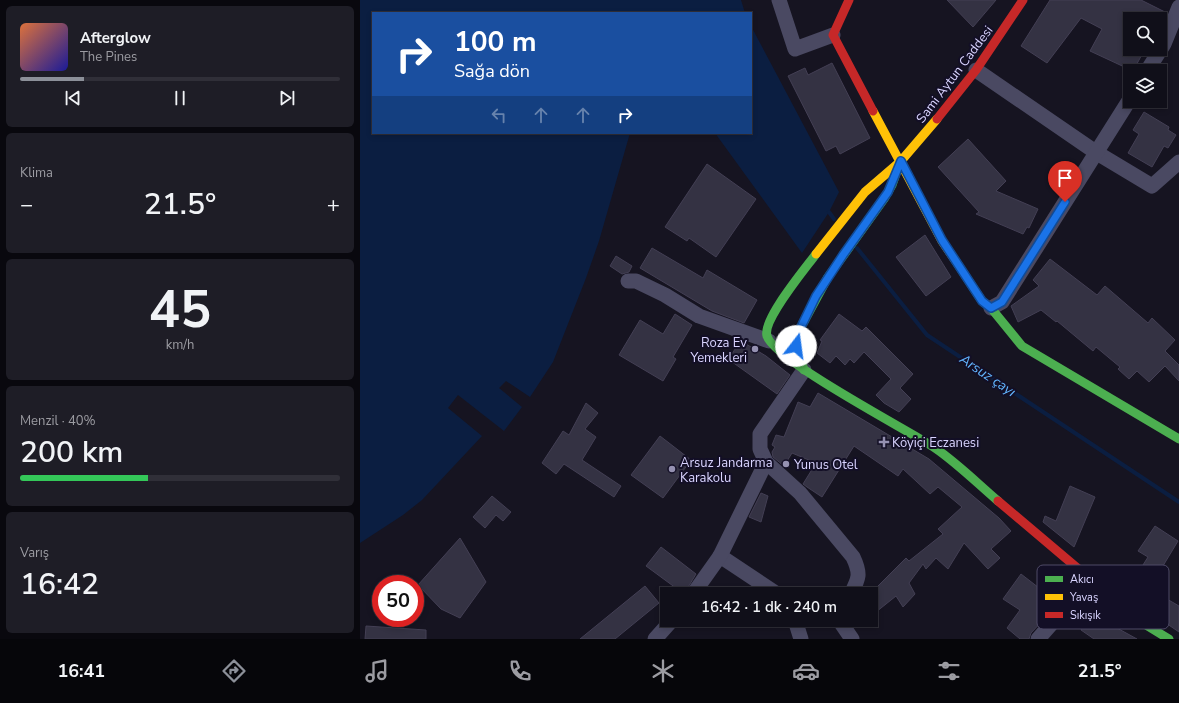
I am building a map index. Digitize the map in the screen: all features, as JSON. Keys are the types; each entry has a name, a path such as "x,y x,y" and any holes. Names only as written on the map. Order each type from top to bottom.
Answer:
{"main road":[{"path":"849,0 833,35 942,240 982,301 991,308 1022,346 1179,439"},
{"name":"Sami Aytun Caddesi","path":"901,161 976,70 1023,0"},
{"path":"901,161 858,201 796,281 770,320 767,328 769,341 775,348 804,370 936,449 1074,565"},
{"path":"804,370 796,346 797,337 816,296 843,255 887,195 901,161"},
{"path":"1153,629 1170,639"}],"street":[{"path":"778,0 795,49 833,35"},
{"path":"1151,64 1164,44 1179,7"},
{"path":"976,70 1097,152 1152,186 1179,162"},
{"path":"991,308 1002,302 1124,108"},
{"path":"628,281 636,280 700,316 769,341"},
{"path":"804,370 760,434 760,449 766,462 800,493 853,557 859,570 854,587"},
{"path":"698,587 720,556 766,462"},
{"path":"720,556 766,587"},
{"path":"655,639 666,627"},
{"path":"797,627 801,639"},
{"path":"844,627 852,639"},
{"path":"1038,639 1047,629"}],"water":[{"path":"360,0 741,0 745,12 372,12 372,134 630,134 599,241 586,278 553,362 530,397 506,381 499,388 522,407 504,431 458,395 448,408 482,436 422,500 403,515 360,543"},
{"path":"752,28 839,192 829,212 802,253 716,134 752,134"}],"building":[{"path":"947,0 996,0 973,27"},
{"path":"1050,0 1141,0 1165,12 1123,12 1123,56 1141,56 1137,64 1123,64 1123,66 1090,51 1102,29 1081,18 1047,63 1021,46"},
{"path":"832,63 870,138 840,154 836,146 826,151 788,76 805,68 808,75"},
{"path":"1144,112 1169,127 1168,130 1176,135 1168,148 1164,146 1152,167 1128,153 1139,134 1133,130"},
{"path":"968,139 1006,181 996,191 1038,209 1029,228 1027,227 1023,234 976,214 979,212 938,167"},
{"path":"707,164 756,199 716,257 689,238 687,241 665,227"},
{"path":"925,235 951,277 926,296 896,257"},
{"path":"652,248 703,278 707,270 757,300 744,323 712,311 640,268"},
{"path":"616,256 632,266 629,272 622,274 610,266"},
{"path":"1050,259 1097,295 1105,286 1148,323 1152,318 1175,340 1165,351 1179,365 1179,381 1165,366 1149,382 1137,371 1129,379 1118,369 1120,367 1096,347 1093,351 1057,321 1056,322 1041,310 1018,322 1011,306 1039,286 1033,280"},
{"path":"675,314 692,325 673,357 676,359 663,381 619,355 640,320 663,334"},
{"path":"839,314 862,331 866,327 913,374 900,388 911,399 899,412 884,403 876,395 891,379 864,352 854,363 850,359 845,365 836,356 830,363 817,353 822,341 820,340"},
{"path":"741,341 766,356 790,375 777,394 728,359"},
{"path":"818,393 929,459 999,518 1011,531 991,549 1000,558 988,569 964,543 948,569 936,558 926,569 923,564 909,583 915,594 903,607 896,596 878,610 877,587 906,558 909,561 943,534 938,529 962,507 938,487 930,494 903,469 898,476 854,446 822,497 803,484 816,463 792,453 784,466 773,457 772,452 775,447 772,445 776,435 784,437 798,402 810,407"},
{"path":"586,403 598,413 585,429 596,437 582,460 621,486 614,497 564,464 556,474 542,463 563,431 569,435"},
{"path":"660,436 691,460 663,498 631,475"},
{"path":"1070,486 1095,497 1074,547 1043,522 1045,516 1056,521"},
{"path":"761,493 768,496 761,522 749,517"},
{"path":"492,496 511,512 503,521 496,515 485,528 473,517"},
{"path":"1155,526 1178,541 1164,565 1143,565 1148,557 1138,551"},
{"path":"460,538 486,582 460,618 441,609 424,591 424,578"},
{"path":"661,547 696,574 688,587 674,587 646,566"},
{"path":"1021,574 1037,586 1037,627 1031,633 1029,639 1020,639 1007,628 1020,610 1003,599"},
{"path":"645,586 659,603 615,639 580,639"},
{"path":"1169,600 1179,606 1179,632 1169,625"},
{"path":"366,626 426,630 426,639 365,639"},
{"path":"1119,629 1137,639 1094,639 1081,630"}],"waterway":[{"name":"Arsuz çayı","path":"829,212 834,219"},
{"name":"Arsuz çayı","path":"857,248 927,335 1179,502"}],"traffic: fast":[{"path":"804,370 796,346 801,327 828,277 884,199 892,185 898,168"},
{"path":"816,254 777,307 767,328 767,336 775,347 816,377 935,448 998,501"},
{"path":"955,260 982,301 991,308 1022,346 1179,439"},
{"path":"1153,629 1169,639"}],"traffic: slow":[{"path":"873,111 942,241 955,260"},
{"path":"816,254 865,192 901,161 937,119"}],"traffic: jam":[{"path":"849,0 833,35 873,111"},
{"path":"937,119 976,70 1023,0"},
{"path":"998,501 1074,565"}],"place":[{"name":"Roza Ev Yemekleri","path":"755,349"},
{"name":"Köyiçi Eczanesi","path":"884,442"},
{"name":"Yunus Otel","path":"786,464"},
{"name":"Arsuz Jandarma Karakolu","path":"672,469"}],"route":[{"path":"796,346 797,337 816,296 843,255 884,199 892,185 901,161 942,240 982,301 991,308 1002,302 1065,202"}]}
